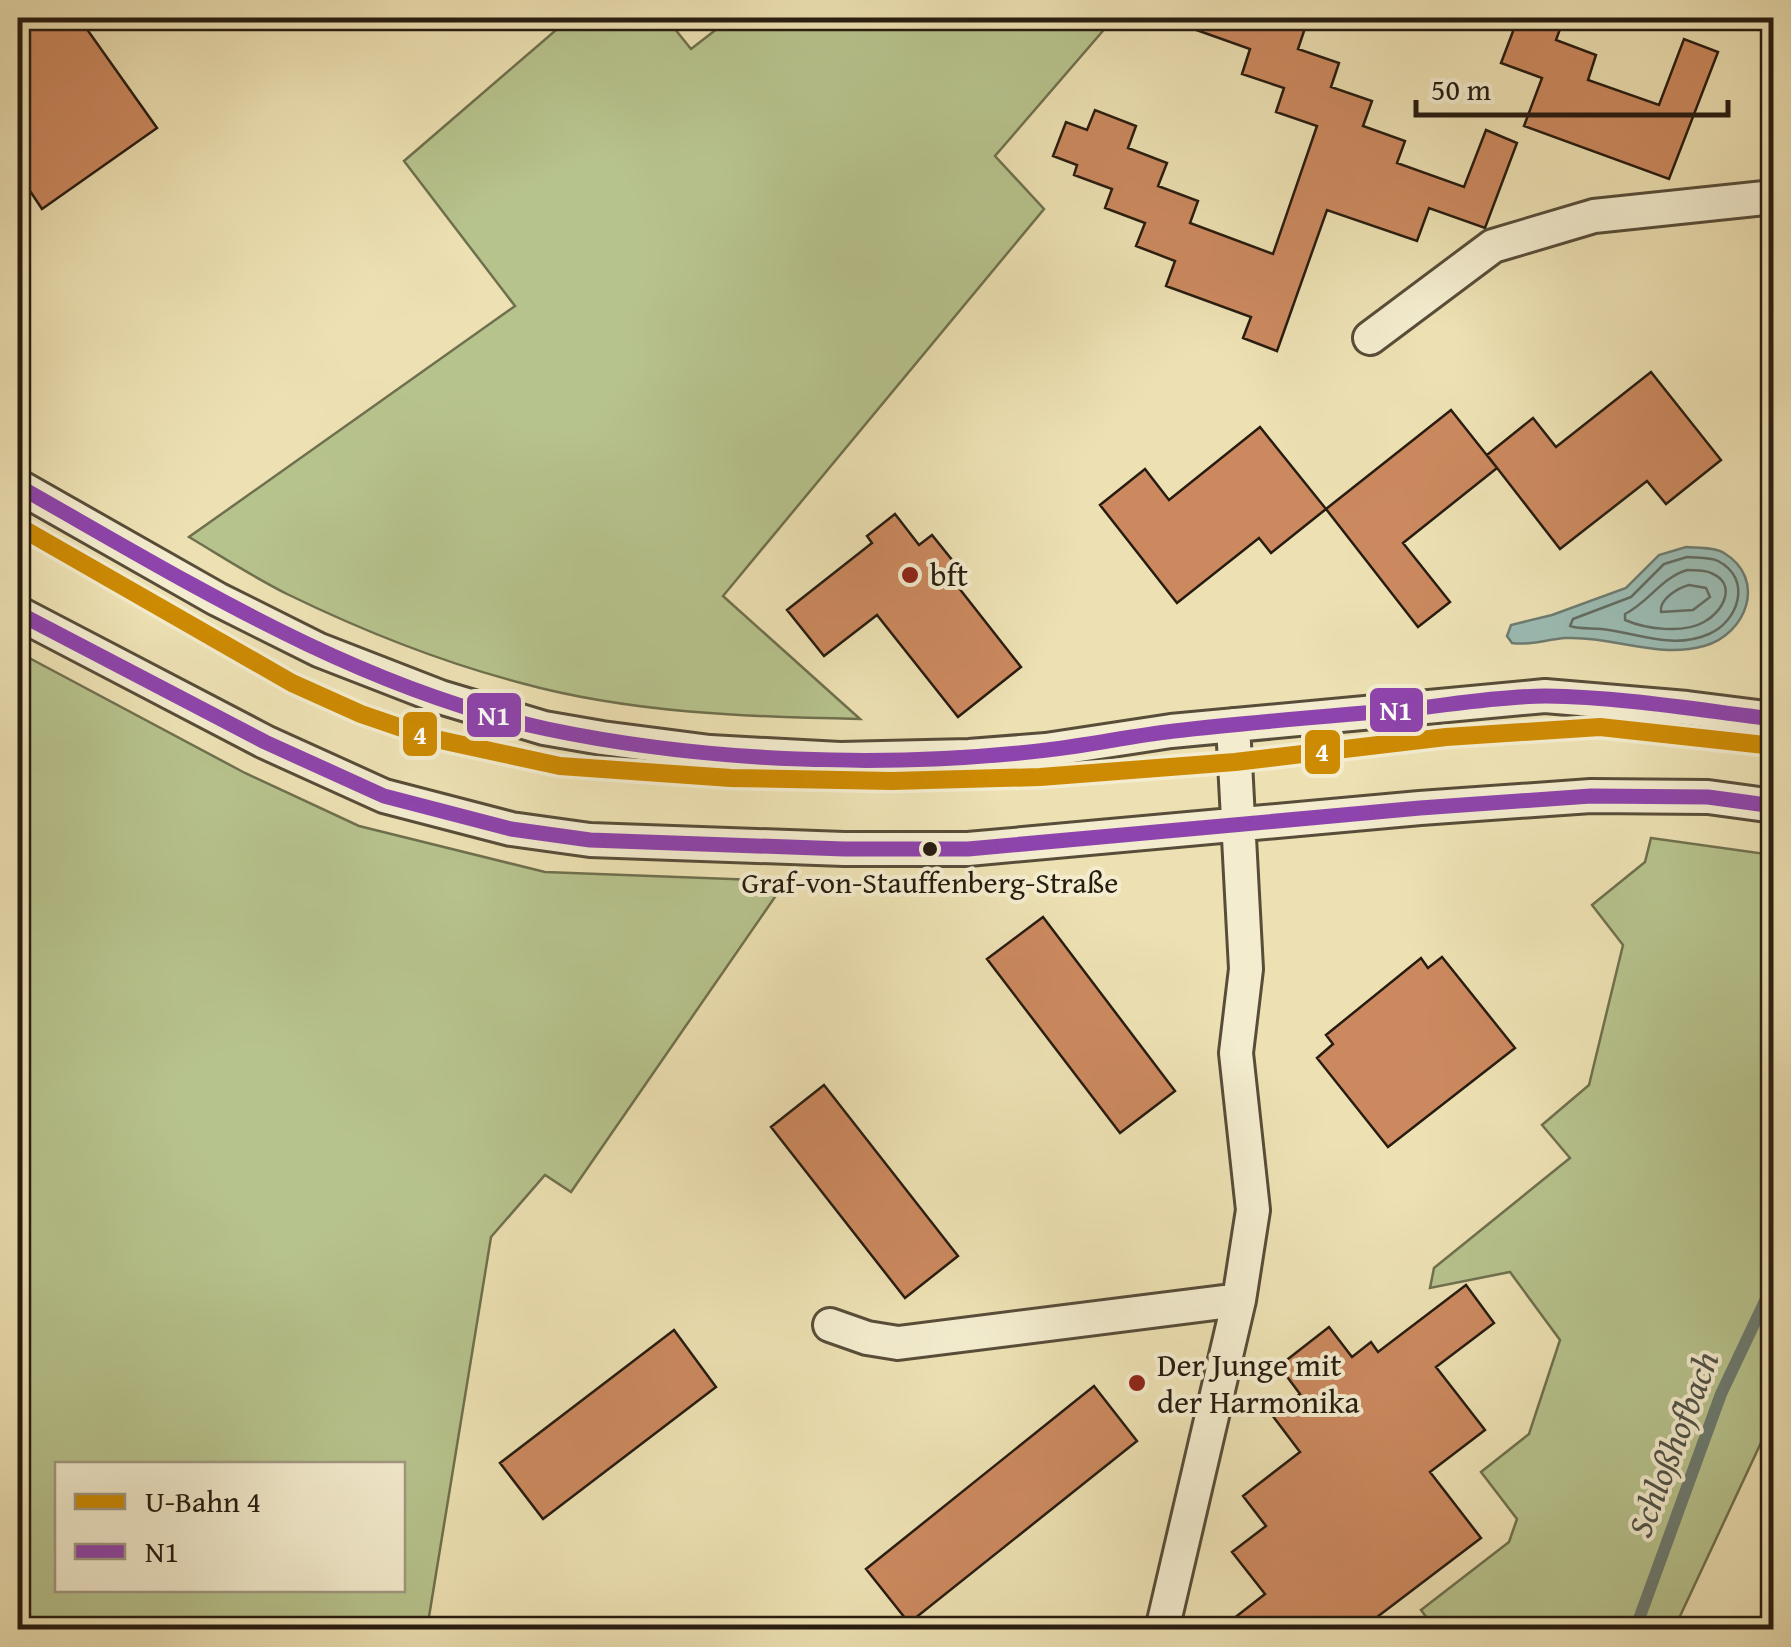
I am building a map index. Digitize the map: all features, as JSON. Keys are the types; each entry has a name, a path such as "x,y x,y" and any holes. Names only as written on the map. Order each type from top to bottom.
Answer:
{"street":[{"path":"1370,338 1492,246 1594,216 1774,197"},
{"path":"18,486 217,599 319,650 440,697 544,728 710,752 840,760 1046,750 1171,730 1545,696 1774,719"},
{"path":"18,613 264,742 384,796 512,829 590,840 968,849 1591,796 1708,797 1774,806"},
{"path":"1162,1630 1239,1300 1252,1210 1236,1053 1246,970 1233,725"},
{"path":"830,1325 898,1343 1239,1300"}],"green space":[{"path":"570,18 666,18 691,49 731,18 1114,18 995,156 1044,209 723,596 860,719 732,715 647,707 562,693 491,675 344,620 274,587 189,537 515,306 404,161"},
{"path":"18,652 245,773 359,826 545,872 786,881 571,1192 545,1175 491,1237 427,1629 18,1629"},
{"path":"1651,838 1773,855 1773,1417 1674,1629 1435,1629 1421,1610 1509,1542 1517,1519 1481,1472 1529,1434 1560,1340 1510,1272 1430,1288 1434,1268 1570,1158 1542,1125 1589,1085 1623,945 1592,905 1645,862"}],"water":[{"path":"1686,547 1720,551 1737,564 1745,577 1748,591 1741,618 1719,640 1669,650 1583,638 1519,644 1512,643 1507,636 1511,625 1552,615 1626,588 1659,555"}],"building":[{"path":"18,18 79,18 157,128 42,209 18,173"},
{"path":"1174,18 1283,18 1306,25 1298,49 1339,63 1331,87 1372,101 1363,126 1405,141 1397,163 1464,187 1486,130 1517,143 1485,228 1429,208 1417,241 1327,210 1277,351 1243,338 1251,317 1166,286 1175,261 1136,246 1145,223 1105,208 1112,189 1074,175 1077,165 1053,156 1066,122 1087,130 1095,110 1136,126 1128,148 1167,163 1158,186 1198,201 1190,223 1273,254 1317,126 1276,112 1284,88 1242,74 1250,49 1174,22"},
{"path":"1518,18 1564,18 1556,40 1596,55 1588,80 1659,105 1684,39 1718,52 1669,179 1524,126 1542,78 1501,63"},
{"path":"1651,372 1721,460 1666,504 1647,481 1560,549 1487,455 1533,418 1556,447"},
{"path":"1451,410 1497,468 1403,543 1450,602 1418,627 1326,509"},
{"path":"1260,427 1326,509 1271,553 1259,538 1177,603 1100,505 1145,469 1169,500"},
{"path":"895,514 919,545 932,535 965,576 955,583 1021,667 958,717 877,615 824,656 787,610 872,543 867,536"},
{"path":"1043,917 1175,1091 1120,1133 987,959"},
{"path":"1442,957 1515,1048 1388,1147 1317,1058 1333,1044 1326,1035 1421,958 1428,968"},
{"path":"824,1085 958,1256 905,1298 771,1127"},
{"path":"1466,1285 1494,1323 1436,1367 1485,1430 1430,1472 1481,1538 1360,1630 1219,1630 1265,1594 1232,1552 1266,1526 1243,1496 1300,1452 1272,1415 1300,1394 1279,1366 1329,1327 1352,1357 1371,1342 1378,1352"},
{"path":"674,1330 716,1387 543,1519 500,1463"},
{"path":"1094,1386 1137,1441 909,1623 866,1569"}],"waterway":[{"name":"Schloßhofbach","path":"1635,1630 1721,1394 1774,1282"}],"metro line":[{"name":"4","path":"18,526 292,683 361,714 431,738 560,766 731,778 892,781 1040,777 1235,762 1446,737 1600,727 1774,746"}],"transit line":[{"name":"N1","path":"18,486 274,628 407,687 476,711 547,729 669,749 796,759 986,756 1203,728 1529,696 1632,701 1774,719"},
{"name":"N1","path":"18,613 265,742 384,796 511,829 590,840 968,849 1591,796 1708,797 1774,806"}],"place":[{"name":"bft","path":"910,575"},
{"name":"Graf-von-Stauffenberg-Straße","path":"930,849"},
{"name":"Der Junge mit der Harmonika","path":"1137,1383"}]}
